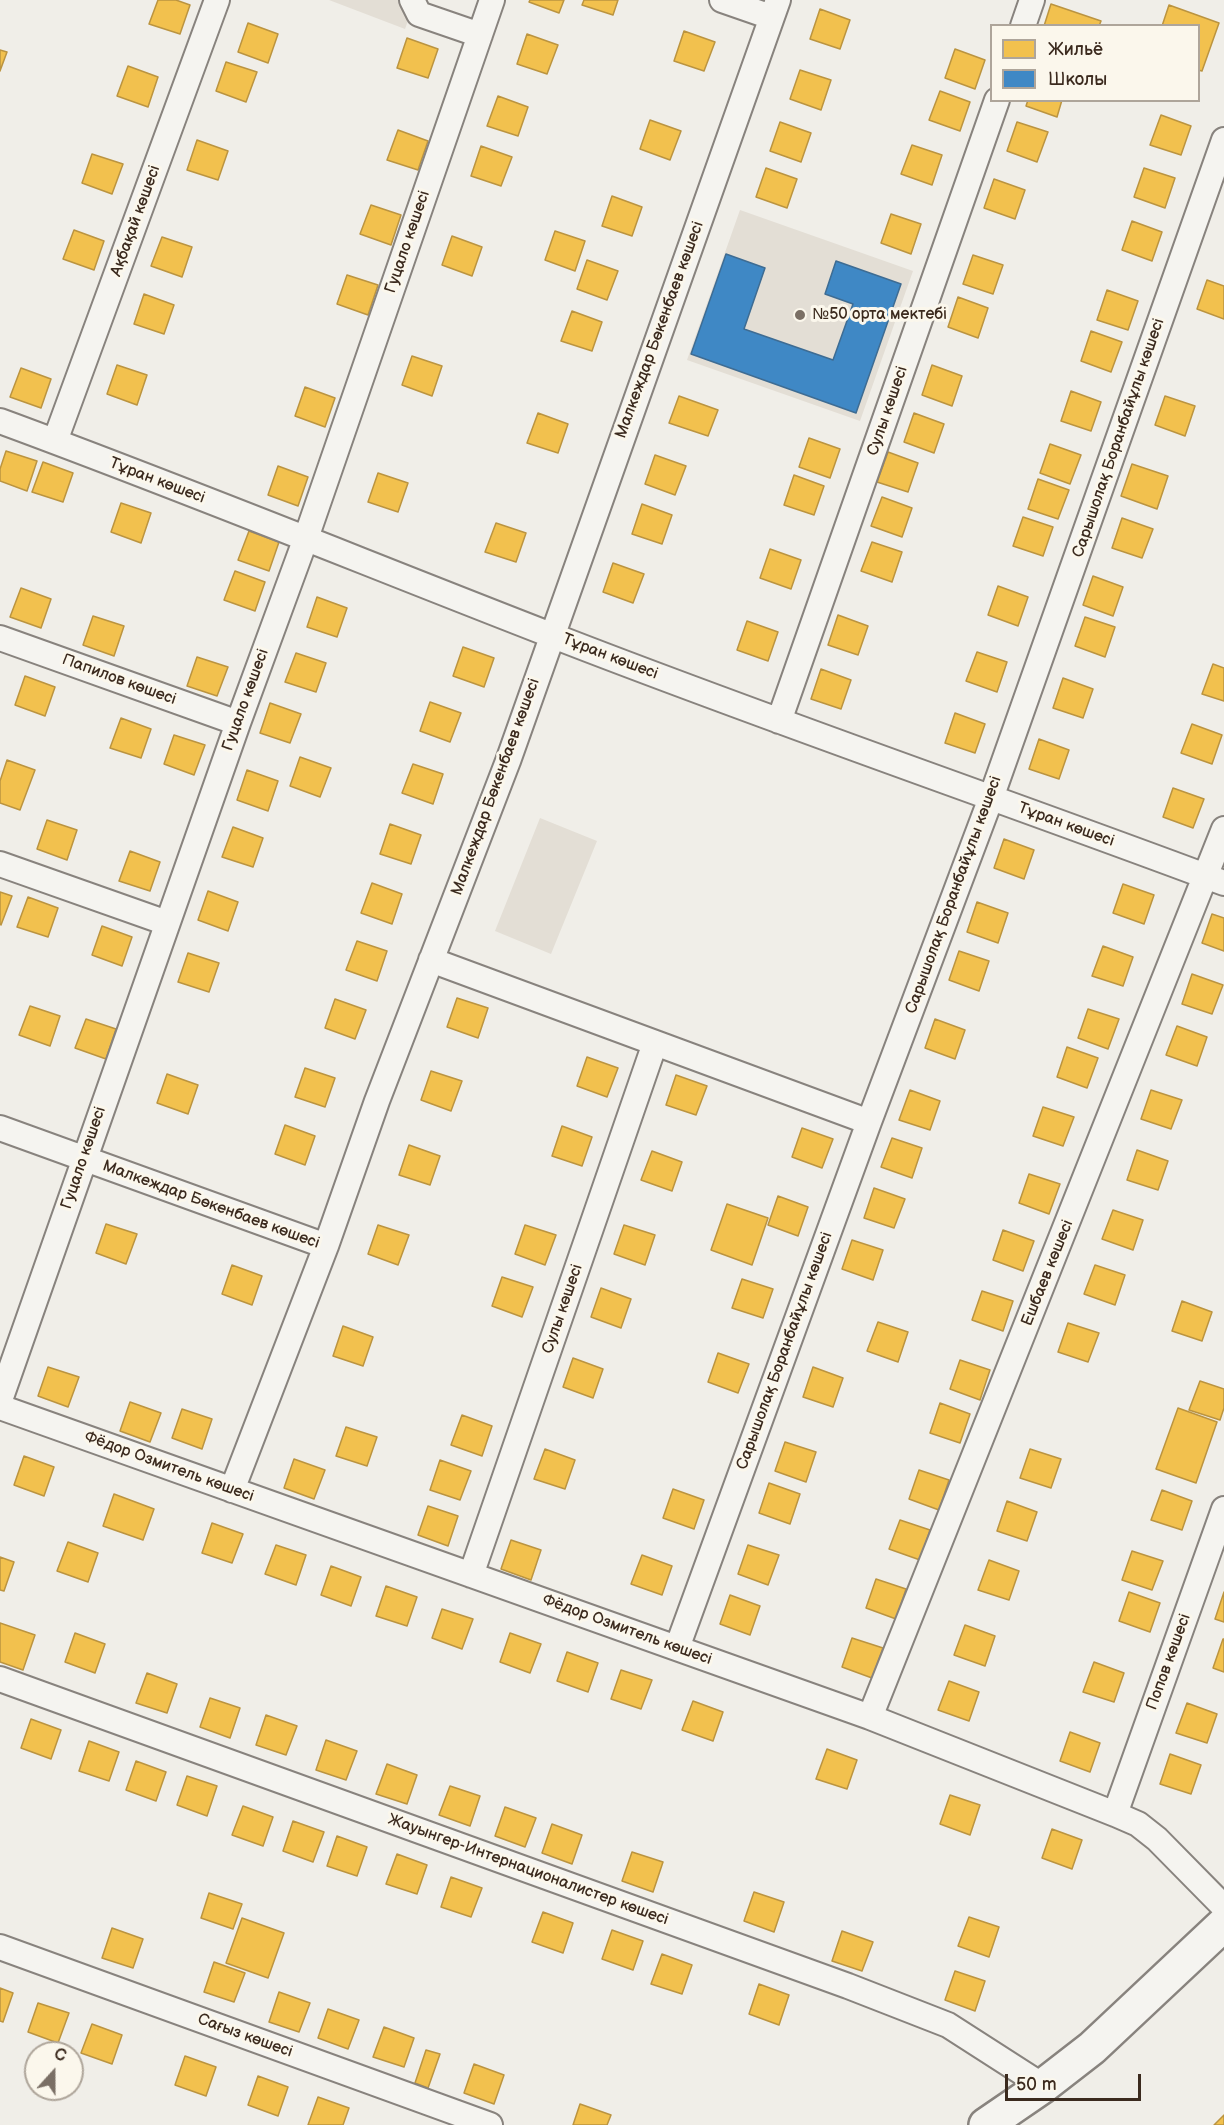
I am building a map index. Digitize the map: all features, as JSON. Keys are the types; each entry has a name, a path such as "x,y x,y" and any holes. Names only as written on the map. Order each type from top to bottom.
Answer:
{"highway":[{"path":"986,2125 1043,2086 1092,2048 1224,1924"}],"street":[{"name":"Ақбақай көшесі","path":"55,441 217,0"},
{"name":"Гуцало көшесі","path":"0,1400 167,923 306,538 492,0"},
{"path":"722,0 775,9"},
{"path":"1024,24 1032,0"},
{"path":"422,5 480,35"},
{"name":"Малкеждар Бөкенбаев көшесі","path":"0,1128 326,1246 377,1101 508,761 775,9"},
{"name":"Сулы көшесі","path":"779,721 996,102"},
{"name":"Сарышолақ Боранбайұлы көшесі","path":"677,1648 869,1122 991,798 1224,140"},
{"name":"Тұран көшесі","path":"0,421 306,538 552,636 1215,879"},
{"name":"Папилов көшесі","path":"0,638 238,723"},
{"name":"Ешбаев көшесі","path":"870,1717 1215,879 1224,829"},
{"path":"0,864 167,923"},
{"path":"431,960 869,1122"},
{"name":"Сулы көшесі","path":"471,1575 654,1042"},
{"path":"232,1490 326,1246"},
{"name":"Фёдор Озмитель көшесі","path":"0,1407 870,1717 1115,1814 1138,1824 1157,1839 1224,1907"},
{"name":"Попов көшесі","path":"1115,1814 1224,1509"},
{"name":"Жауынгер-Интернационалистер көшесі","path":"0,1679 937,2020 1043,2086"},
{"name":"Сағыз көшесі","path":"0,1947 490,2125"}],"shaded area":[{"path":"329,0 401,0 409,18 405,29"},
{"name":"№50 орта мектебі","path":"740,210 913,271 860,421 687,360"},
{"path":"540,818 597,841 551,954 495,931"}],"building: Жильё":[{"path":"158,0 176,0 190,5 180,34 149,24"},
{"path":"530,0 564,0 559,13 529,2"},
{"path":"584,0 618,0 613,15 582,5"},
{"path":"1051,4 1101,21 1100,24 1045,24"},
{"path":"1169,5 1219,23 1202,71 1200,70 1200,24 1163,24"},
{"path":"820,9 850,20 840,49 810,39"},
{"path":"248,23 278,34 268,63 238,52"},
{"path":"684,31 715,42 704,71 674,61"},
{"path":"527,34 558,45 547,74 517,64"},
{"path":"407,38 438,49 428,78 397,68"},
{"path":"955,49 985,60 975,89 945,78"},
{"path":"0,50 7,52 0,71"},
{"path":"226,62 257,72 246,102 216,91"},
{"path":"128,66 158,77 148,107 117,96"},
{"path":"800,70 831,80 821,110 790,99"},
{"path":"940,91 970,102 960,131 929,120"},
{"path":"498,96 528,107 518,136 487,126"},
{"path":"1027,102 1061,102 1057,117 1026,106"},
{"path":"1161,115 1191,126 1181,155 1150,145"},
{"path":"650,120 681,131 670,160 640,149"},
{"path":"780,122 811,133 801,162 770,151"},
{"path":"1017,122 1048,132 1037,162 1007,151"},
{"path":"398,130 428,141 418,170 387,160"},
{"path":"197,140 228,151 218,180 187,170"},
{"path":"912,145 942,155 932,185 901,174"},
{"path":"481,146 512,157 501,186 471,176"},
{"path":"92,154 123,164 112,194 82,183"},
{"path":"766,168 797,179 787,208 756,197"},
{"path":"1144,168 1175,178 1165,208 1134,197"},
{"path":"994,179 1025,190 1015,219 984,208"},
{"path":"612,196 642,207 632,236 602,226"},
{"path":"371,205 401,215 391,245 360,234"},
{"path":"891,214 921,224 911,254 881,243"},
{"path":"1132,221 1162,232 1152,261 1122,250"},
{"path":"74,230 104,241 94,270 63,259"},
{"path":"555,231 585,241 575,271 545,260"},
{"path":"452,236 482,247 472,276 442,265"},
{"path":"162,237 192,247 182,277 151,266"},
{"path":"973,255 1003,265 993,294 963,284"},
{"path":"587,260 618,271 607,300 577,289"},
{"path":"347,275 378,285 368,315 337,304"},
{"path":"1207,280 1224,286 1224,319 1197,309"},
{"path":"1107,290 1138,301 1128,330 1097,320"},
{"path":"144,294 174,305 164,334 134,324"},
{"path":"958,297 988,308 978,338 948,327"},
{"path":"572,311 602,322 592,351 561,341"},
{"path":"1091,331 1122,342 1111,372 1081,361"},
{"path":"412,356 442,366 432,396 402,385"},
{"path":"117,365 147,375 137,405 107,394"},
{"path":"932,365 962,376 952,406 922,395"},
{"path":"21,368 51,379 41,408 10,397"},
{"path":"305,387 335,398 325,427 295,416"},
{"path":"1071,391 1101,402 1091,431 1061,421"},
{"path":"679,396 718,410 708,436 669,423"},
{"path":"1165,396 1195,406 1185,436 1155,425"},
{"path":"538,413 568,424 558,453 527,443"},
{"path":"914,413 944,424 934,453 904,442"},
{"path":"809,438 840,449 830,478 799,467"},
{"path":"1050,444 1081,455 1070,484 1040,473"},
{"path":"6,451 37,461 27,491 0,481 0,469"},
{"path":"888,452 918,463 908,492 877,482"},
{"path":"655,455 686,466 675,495 645,484"},
{"path":"43,462 73,473 63,502 32,492"},
{"path":"1132,464 1168,476 1157,509 1121,496"},
{"path":"278,466 308,477 298,506 268,495"},
{"path":"378,473 408,483 398,512 368,502"},
{"path":"794,475 824,486 814,515 784,505"},
{"path":"1038,479 1069,490 1058,519 1028,509"},
{"path":"882,497 912,508 902,537 871,526"},
{"path":"121,503 151,513 141,543 111,532"},
{"path":"642,504 672,515 662,544 632,534"},
{"path":"1023,517 1053,527 1043,556 1013,546"},
{"path":"1122,518 1153,529 1142,558 1112,548"},
{"path":"496,523 526,533 516,562 485,552"},
{"path":"249,531 279,542 269,571 238,560"},
{"path":"872,542 902,552 892,582 861,571"},
{"path":"770,549 801,560 791,589 760,578"},
{"path":"613,563 644,574 633,603 603,592"},
{"path":"235,571 265,582 255,611 224,600"},
{"path":"1093,576 1123,587 1113,616 1083,605"},
{"path":"998,586 1028,597 1018,626 988,615"},
{"path":"21,588 51,599 41,628 10,617"},
{"path":"317,597 347,608 337,637 307,627"},
{"path":"838,615 868,626 858,655 828,645"},
{"path":"93,616 124,626 114,656 83,645"},
{"path":"1085,617 1115,627 1105,657 1075,646"},
{"path":"747,621 778,632 768,661 737,650"},
{"path":"463,647 494,658 484,687 453,676"},
{"path":"977,652 1007,662 997,692 966,681"},
{"path":"296,653 326,663 316,692 285,682"},
{"path":"197,657 228,667 217,696 187,686"},
{"path":"1213,664 1224,668 1224,701 1202,694"},
{"path":"821,669 851,680 841,709 811,699"},
{"path":"25,676 55,687 45,716 15,705"},
{"path":"1063,678 1093,689 1083,718 1053,708"},
{"path":"430,702 461,713 450,742 420,731"},
{"path":"270,703 301,714 290,743 260,733"},
{"path":"955,713 985,724 975,753 945,743"},
{"path":"121,718 151,729 141,758 110,748"},
{"path":"1192,724 1222,735 1212,764 1181,753"},
{"path":"174,735 205,745 194,775 164,764"},
{"path":"1039,739 1069,750 1059,779 1029,769"},
{"path":"300,757 331,768 320,797 290,786"},
{"path":"7,760 35,770 20,810 0,803 0,781"},
{"path":"413,764 443,774 433,804 402,793"},
{"path":"247,770 278,781 268,811 237,800"},
{"path":"1173,788 1204,799 1193,828 1163,817"},
{"path":"47,820 77,830 67,860 37,849"},
{"path":"390,824 421,835 411,864 380,854"},
{"path":"233,827 263,838 253,867 222,857"},
{"path":"1004,839 1034,850 1024,879 994,868"},
{"path":"130,851 160,862 150,891 119,881"},
{"path":"372,883 402,894 392,924 361,913"},
{"path":"1123,884 1154,895 1144,924 1113,913"},
{"path":"208,891 238,902 228,931 198,920"},
{"path":"0,892 12,896 1,925 0,924"},
{"path":"28,897 58,908 48,937 17,927"},
{"path":"977,902 1008,913 998,943 967,932"},
{"path":"1212,914 1224,918 1224,951 1202,943"},
{"path":"102,926 132,937 122,966 92,955"},
{"path":"357,941 387,951 377,981 346,970"},
{"path":"1103,946 1133,957 1123,986 1092,976"},
{"path":"959,951 989,961 979,991 949,980"},
{"path":"188,953 219,963 209,992 178,982"},
{"path":"1192,974 1223,985 1212,1014 1182,1004"},
{"path":"457,998 488,1008 478,1038 447,1027"},
{"path":"335,999 366,1010 355,1039 325,1028"},
{"path":"30,1006 60,1016 50,1046 19,1035"},
{"path":"1088,1009 1119,1019 1108,1049 1078,1038"},
{"path":"86,1019 116,1029 106,1059 75,1048"},
{"path":"935,1019 965,1030 955,1059 925,1048"},
{"path":"1177,1026 1207,1037 1197,1066 1166,1055"},
{"path":"1067,1047 1098,1058 1087,1088 1057,1077"},
{"path":"587,1057 618,1068 607,1097 577,1086"},
{"path":"305,1068 335,1078 325,1107 295,1097"},
{"path":"431,1071 462,1081 451,1111 421,1100"},
{"path":"167,1074 198,1085 188,1114 157,1103"},
{"path":"676,1075 707,1086 696,1115 666,1105"},
{"path":"910,1090 940,1101 930,1130 899,1120"},
{"path":"1151,1090 1182,1100 1171,1129 1141,1119"},
{"path":"1043,1107 1074,1117 1063,1146 1033,1136"},
{"path":"285,1125 315,1136 305,1165 275,1154"},
{"path":"562,1126 592,1137 582,1166 552,1156"},
{"path":"802,1128 833,1139 822,1168 792,1157"},
{"path":"892,1138 922,1148 912,1178 881,1167"},
{"path":"409,1145 440,1156 430,1185 399,1175"},
{"path":"1137,1150 1168,1161 1158,1190 1127,1180"},
{"path":"652,1151 682,1162 672,1191 641,1180"},
{"path":"1029,1174 1060,1184 1049,1214 1019,1203"},
{"path":"874,1188 905,1199 894,1228 864,1218"},
{"path":"778,1196 808,1207 798,1236 768,1225"},
{"path":"727,1204 768,1218 752,1265 711,1250"},
{"path":"1113,1210 1143,1220 1133,1250 1102,1239"},
{"path":"106,1224 137,1234 126,1264 96,1253"},
{"path":"378,1225 409,1235 398,1265 368,1254"},
{"path":"525,1225 556,1235 545,1265 515,1254"},
{"path":"624,1225 655,1235 645,1265 614,1254"},
{"path":"1003,1230 1034,1241 1023,1271 993,1260"},
{"path":"852,1240 883,1250 873,1280 842,1269"},
{"path":"232,1265 262,1276 252,1305 222,1294"},
{"path":"1095,1265 1125,1275 1115,1305 1084,1294"},
{"path":"502,1277 533,1287 522,1317 492,1306"},
{"path":"742,1279 773,1289 763,1318 732,1308"},
{"path":"601,1288 631,1299 621,1328 591,1317"},
{"path":"982,1291 1013,1301 1003,1331 972,1320"},
{"path":"1182,1301 1212,1312 1202,1341 1172,1331"},
{"path":"878,1322 908,1332 898,1362 867,1351"},
{"path":"1068,1323 1099,1333 1088,1362 1058,1352"},
{"path":"343,1326 373,1337 363,1366 333,1356"},
{"path":"718,1353 749,1364 738,1393 708,1382"},
{"path":"573,1358 603,1369 593,1398 563,1387"},
{"path":"960,1360 990,1370 980,1400 950,1389"},
{"path":"48,1367 79,1377 68,1407 38,1396"},
{"path":"813,1367 843,1378 833,1407 803,1397"},
{"path":"1200,1381 1224,1389 1224,1408 1220,1420 1189,1410"},
{"path":"130,1402 161,1413 150,1442 120,1431"},
{"path":"940,1403 970,1414 960,1443 930,1433"},
{"path":"1178,1408 1217,1422 1196,1483 1156,1469"},
{"path":"182,1409 212,1419 202,1449 172,1438"},
{"path":"462,1415 492,1426 482,1456 451,1445"},
{"path":"346,1427 377,1437 367,1466 336,1456"},
{"path":"785,1442 816,1452 806,1482 775,1471"},
{"path":"545,1449 575,1460 565,1489 534,1479"},
{"path":"1030,1449 1061,1459 1051,1488 1020,1478"},
{"path":"24,1456 54,1467 44,1496 14,1485"},
{"path":"294,1459 325,1470 314,1499 284,1488"},
{"path":"440,1460 471,1471 460,1500 430,1490"},
{"path":"919,1470 949,1480 939,1510 909,1499"},
{"path":"769,1483 800,1494 790,1524 759,1513"},
{"path":"673,1489 704,1500 694,1529 663,1518"},
{"path":"1162,1490 1192,1501 1182,1530 1151,1520"},
{"path":"114,1494 154,1509 143,1540 103,1526"},
{"path":"1007,1501 1037,1512 1027,1541 997,1531"},
{"path":"428,1506 458,1516 448,1546 418,1535"},
{"path":"900,1520 930,1530 920,1560 889,1549"},
{"path":"212,1523 243,1534 232,1563 202,1553"},
{"path":"511,1540 541,1550 531,1580 501,1569"},
{"path":"68,1542 98,1553 88,1582 57,1571"},
{"path":"276,1545 306,1555 296,1585 265,1574"},
{"path":"748,1545 779,1555 768,1585 738,1574"},
{"path":"1132,1551 1163,1561 1152,1590 1122,1580"},
{"path":"642,1555 672,1566 662,1595 631,1584"},
{"path":"0,1557 14,1562 4,1591 0,1590"},
{"path":"989,1560 1019,1571 1009,1600 978,1590"},
{"path":"331,1566 361,1577 351,1606 321,1595"},
{"path":"876,1579 906,1589 896,1619 866,1608"},
{"path":"386,1586 417,1597 407,1626 376,1616"},
{"path":"1129,1592 1160,1603 1150,1632 1119,1621"},
{"path":"1224,1592 1224,1622 1215,1619"},
{"path":"730,1595 760,1606 750,1635 720,1624"},
{"path":"442,1609 473,1619 462,1649 432,1638"},
{"path":"0,1623 35,1635 23,1670 0,1662"},
{"path":"965,1625 995,1636 985,1666 954,1655"},
{"path":"75,1633 105,1644 95,1673 65,1662"},
{"path":"510,1633 541,1644 530,1673 500,1662"},
{"path":"852,1638 883,1648 872,1678 842,1667"},
{"path":"1224,1639 1224,1672 1213,1668"},
{"path":"567,1652 598,1663 588,1692 557,1681"},
{"path":"1094,1662 1124,1673 1114,1702 1083,1692"},
{"path":"621,1670 652,1680 641,1709 611,1699"},
{"path":"147,1673 177,1684 167,1713 136,1703"},
{"path":"949,1681 979,1692 969,1721 938,1710"},
{"path":"210,1698 240,1708 230,1738 200,1727"},
{"path":"693,1701 723,1712 713,1741 682,1730"},
{"path":"1187,1703 1217,1714 1207,1743 1176,1733"},
{"path":"266,1715 297,1726 286,1755 256,1745"},
{"path":"31,1719 61,1730 51,1759 21,1748"},
{"path":"1070,1732 1100,1743 1090,1772 1060,1761"},
{"path":"326,1740 357,1751 346,1780 316,1770"},
{"path":"89,1741 119,1752 109,1781 79,1771"},
{"path":"827,1749 857,1760 847,1789 816,1779"},
{"path":"1170,1754 1201,1765 1191,1794 1160,1784"},
{"path":"136,1761 166,1772 156,1801 126,1790"},
{"path":"387,1764 417,1775 407,1804 376,1794"},
{"path":"187,1776 217,1786 207,1816 177,1805"},
{"path":"450,1786 480,1796 470,1826 439,1815"},
{"path":"950,1795 980,1805 970,1835 940,1824"},
{"path":"243,1806 273,1817 263,1846 232,1835"},
{"path":"505,1807 536,1818 525,1847 495,1836"},
{"path":"293,1821 324,1832 313,1862 283,1851"},
{"path":"552,1824 582,1835 572,1864 542,1853"},
{"path":"1052,1829 1082,1840 1072,1869 1042,1858"},
{"path":"337,1836 367,1847 357,1876 327,1866"},
{"path":"632,1852 663,1862 653,1892 622,1881"},
{"path":"397,1854 427,1865 417,1894 386,1884"},
{"path":"451,1877 482,1888 471,1917 441,1907"},
{"path":"754,1892 784,1902 774,1932 744,1921"},
{"path":"209,1893 242,1904 233,1929 201,1918"},
{"path":"543,1912 573,1923 563,1953 532,1942"},
{"path":"969,1917 999,1927 989,1957 958,1946"},
{"path":"242,1918 284,1933 268,1978 226,1963"},
{"path":"112,1928 143,1939 133,1968 102,1958"},
{"path":"612,1930 643,1941 633,1970 602,1959"},
{"path":"842,1931 873,1942 862,1971 832,1961"},
{"path":"662,1954 692,1965 682,1994 651,1984"},
{"path":"214,1962 245,1973 234,2002 204,1992"},
{"path":"955,1971 985,1981 975,2011 945,2000"},
{"path":"759,1984 789,1995 779,2025 749,2014"},
{"path":"0,1988 13,1993 3,2022 0,2021"},
{"path":"279,1992 310,2003 299,2032 269,2022"},
{"path":"38,2003 69,2013 59,2041 28,2032"},
{"path":"328,2009 359,2020 348,2049 318,2038"},
{"path":"92,2024 122,2035 112,2064 84,2054 84,2045"},
{"path":"384,2027 414,2038 404,2067 373,2057"},
{"path":"426,2050 440,2054 428,2088 415,2083"},
{"path":"185,2056 216,2067 206,2096 175,2085"},
{"path":"474,2064 504,2075 494,2104 464,2093"},
{"path":"258,2076 288,2087 278,2116 248,2105"},
{"path":"318,2097 349,2108 343,2125 308,2125"},
{"path":"580,2104 611,2115 607,2125 573,2125"},
{"path":"1224,2115 1224,2125 1214,2125"}],"building: Школы":[{"path":"726,254 765,268 744,329 833,360 853,304 825,294 836,261 901,284 856,413 691,354"}],"place":[{"name":"№50 орта мектебі","path":"800,315"}]}
